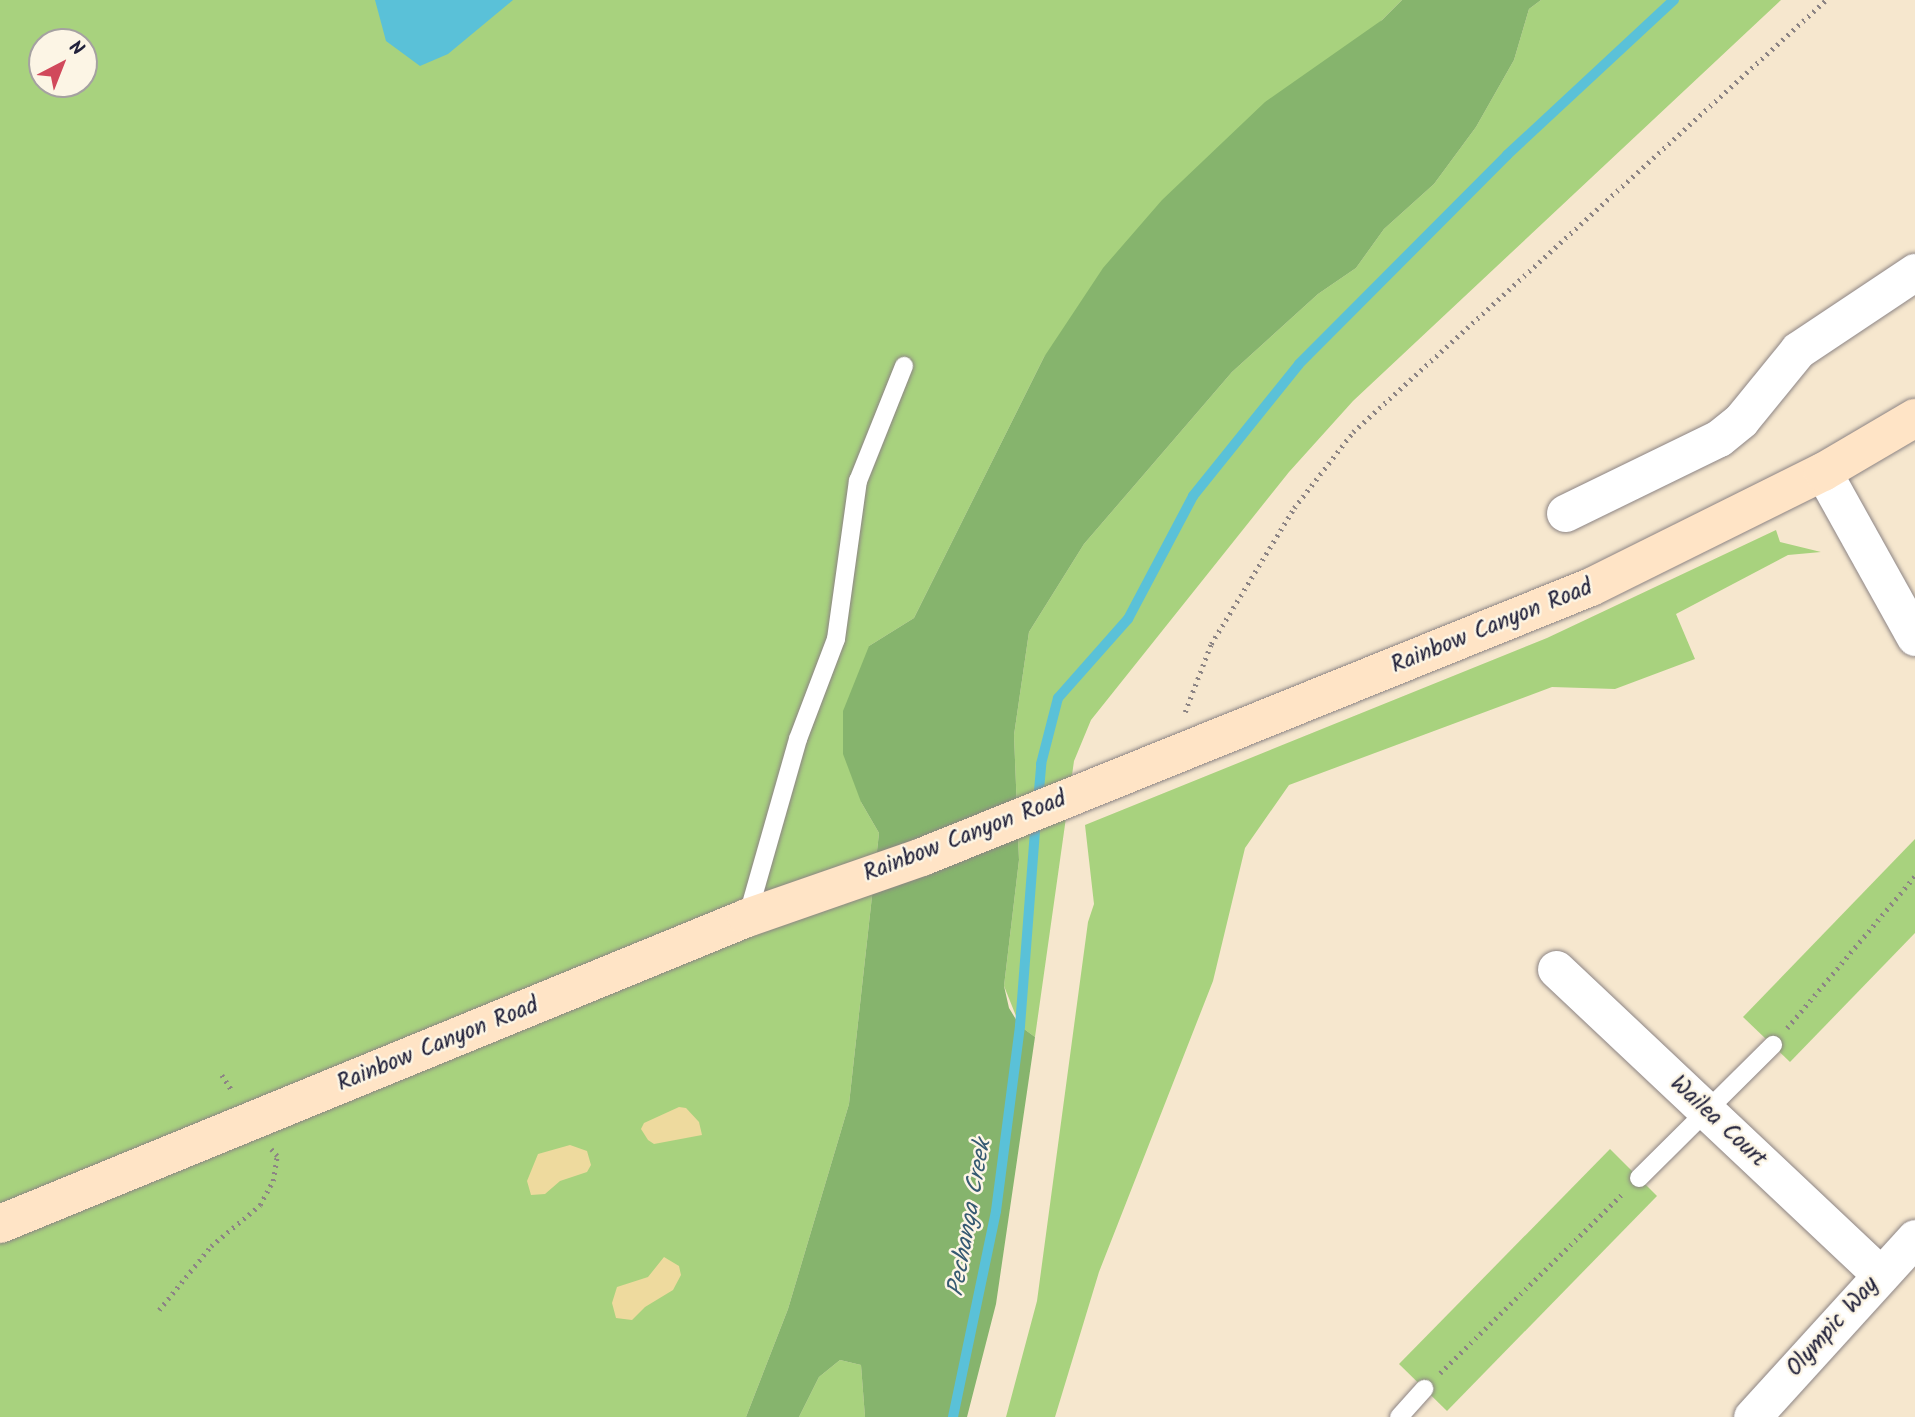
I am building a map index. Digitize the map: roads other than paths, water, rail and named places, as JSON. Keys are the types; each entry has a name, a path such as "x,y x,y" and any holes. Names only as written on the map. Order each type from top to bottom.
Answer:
{"main road":[{"name":"Rainbow Canyon Road","path":"0,1224 747,918 922,856 1591,587 1823,472 1915,418"}],"street":[{"path":"1565,513 1719,438 1741,420 1798,350 1915,272"},
{"path":"1823,472 1915,637"},
{"name":"Wailea Court","path":"1556,969 1881,1275"},
{"name":"Olympic Way","path":"1752,1417 1915,1238"}],"lane":[{"path":"747,918 797,739 836,639 858,481 904,366"},
{"path":"1639,1178 1773,1045"},
{"path":"1399,1417 1424,1389"}],"water":[{"path":"375,0 513,0 448,54 420,66 386,41"}],"waterway":[{"path":"1038,802 1041,764 1058,698 1128,619 1193,496 1299,364 1507,155 1674,0"},
{"name":"Pechanga Creek","path":"953,1417 996,1211 1020,1026 1036,820"}]}
